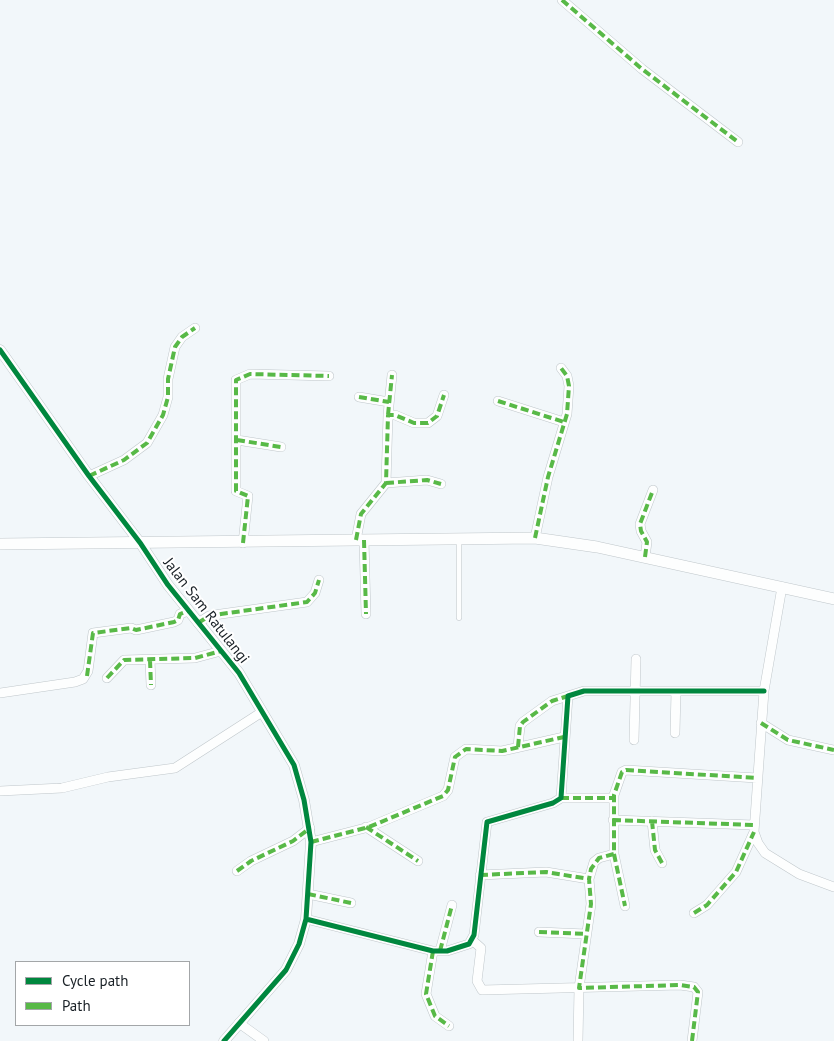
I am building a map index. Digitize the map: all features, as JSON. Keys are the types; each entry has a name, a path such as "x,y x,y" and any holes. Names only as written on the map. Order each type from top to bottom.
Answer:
{"main road":[{"path":"0,544 243,543 535,538 597,547 834,599"}],"street":[{"path":"562,0 642,69 738,142"},
{"path":"89,476 124,460 147,443 163,415 168,397 168,379 175,347 182,337 195,328"},
{"name":"Jalan Sam Ratulangi","path":"0,350 89,476 141,544 168,585 239,673 294,765 310,828 311,842 306,918 299,944 286,970 224,1041"},
{"path":"535,538 548,477 564,422 570,386 567,376 561,368"},
{"path":"243,543 248,496 236,492 235,382 238,378 250,374 329,376"},
{"path":"366,614 360,540 360,514 386,483 388,415 392,375"},
{"path":"388,415 414,423 428,423 437,416 444,396"},
{"path":"359,397 390,402"},
{"path":"498,401 564,422"},
{"path":"237,440 281,448"},
{"path":"386,483 427,480 441,484"},
{"path":"645,557 647,542 640,531 640,524 653,490"},
{"path":"198,623 209,616 307,602 315,593 319,580"},
{"path":"782,587 764,691 754,829 758,843 766,853 799,874 834,887"},
{"path":"0,694 66,684 83,679 88,671 93,632 131,628 136,630 174,622 178,620 180,614 188,611"},
{"path":"107,678 124,660 195,658 221,652"},
{"path":"634,740 637,691 636,659"},
{"path":"150,660 151,685"},
{"path":"518,747 520,726 523,722 552,701 584,691 764,691"},
{"path":"675,733 676,691"},
{"path":"561,798 568,696"},
{"path":"0,792 62,788 108,777 175,768 262,712"},
{"path":"761,723 788,740 834,750"},
{"path":"311,842 366,828 443,796 448,790 455,757 466,750 502,751 564,737"},
{"path":"625,906 614,854 614,798 620,775 626,770 757,778"},
{"path":"306,918 437,951 462,947 472,940 487,822 553,803 561,798 614,798"},
{"path":"613,820 754,829"},
{"path":"652,821 655,850 662,863"},
{"path":"237,870 297,839 310,828"},
{"path":"366,828 418,861"},
{"path":"694,914 707,905 736,872 754,829"},
{"path":"578,1041 578,988 591,904 589,879 594,862 599,858 614,854"},
{"path":"480,875 546,872 589,879"},
{"path":"308,894 351,903"},
{"path":"449,1026 435,1016 426,994 452,905"},
{"path":"540,932 586,934"},
{"path":"472,940 481,948 477,981 480,989 680,985 694,987 698,992 692,1041"},
{"path":"239,1023 264,1041"}],"lane":[{"path":"459,618 460,538"}],"marked path":[{"path":"562,0 642,69 738,142"},
{"path":"89,476 124,460 147,443 163,415 168,397 168,379 175,347 182,337 195,328"},
{"path":"535,538 548,477 567,414 569,386 567,376 561,368"},
{"path":"243,543 248,496 236,491 236,380 250,374 329,376"},
{"path":"388,415 392,375"},
{"path":"356,540 361,514 386,483 388,415 395,415 414,423 428,423 437,416 444,395"},
{"path":"359,397 389,402"},
{"path":"498,401 564,422"},
{"path":"237,440 281,447"},
{"path":"386,483 427,480 441,484"},
{"path":"645,557 647,542 641,531 640,524 653,490"},
{"path":"364,540 366,614"},
{"path":"198,623 209,616 307,602 315,593 319,580"},
{"path":"87,676 93,633 131,628 136,630 174,622 178,620 180,614 188,611"},
{"path":"107,678 124,660 195,658 221,651"},
{"path":"150,660 151,685"},
{"path":"518,747 520,726 523,722 552,701 568,696"},
{"path":"761,723 788,740 834,750"},
{"path":"311,842 369,827 443,796 448,790 455,757 466,749 502,751 564,737"},
{"path":"692,1041 698,992 694,987 680,985 579,988 591,904 589,879 591,869 599,858 614,854 614,795 622,772 626,770 757,778"},
{"path":"561,798 614,798"},
{"path":"613,820 754,825"},
{"path":"652,821 655,850 662,863"},
{"path":"366,827 418,861"},
{"path":"237,871 251,861 293,841 310,828"},
{"path":"694,913 707,905 736,872 754,832"},
{"path":"614,854 625,906"},
{"path":"480,875 546,872 589,879"},
{"path":"308,894 351,903"},
{"path":"440,951 452,905"},
{"path":"539,932 586,934"},
{"path":"433,951 426,994 435,1016 449,1026"}],"cycle path":[{"path":"0,350 89,476 141,544 168,585 239,673 294,765 304,800 311,842 306,919 299,944 286,970 224,1041"},
{"path":"306,919 433,951 447,951 469,944 474,935 487,822 553,803 561,798 568,696 584,691 764,691"}]}
